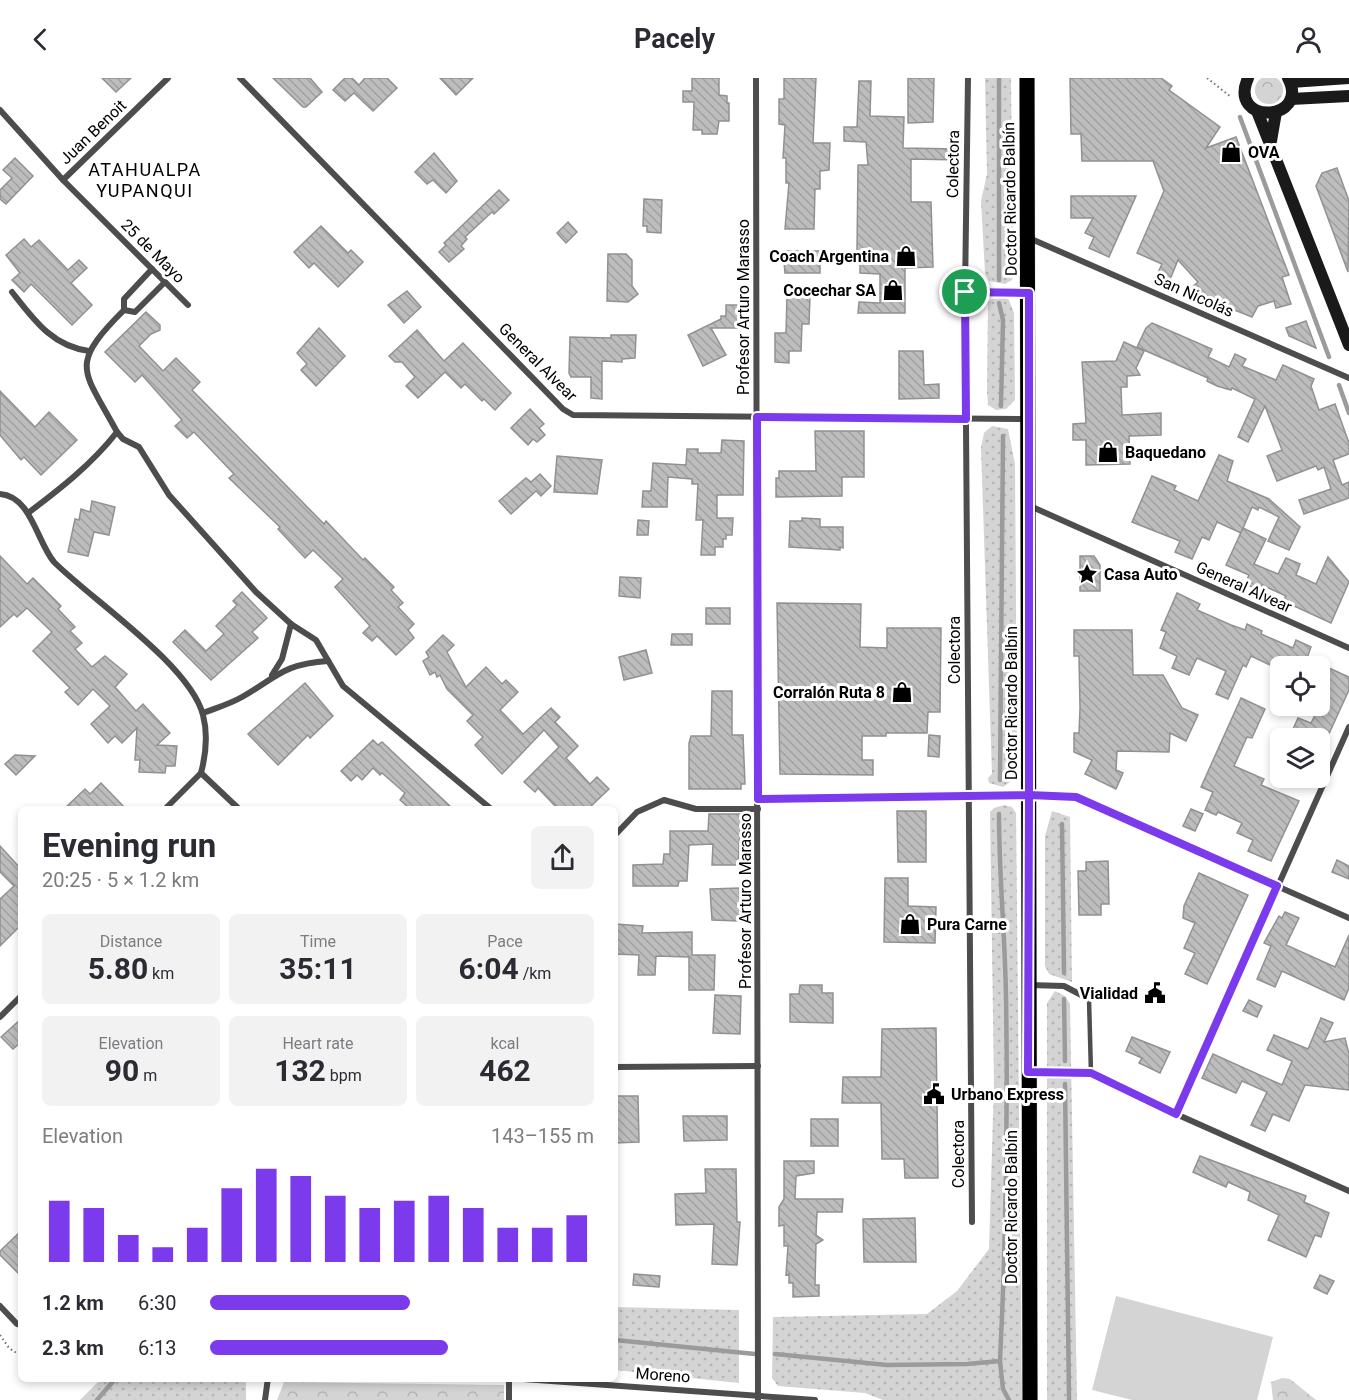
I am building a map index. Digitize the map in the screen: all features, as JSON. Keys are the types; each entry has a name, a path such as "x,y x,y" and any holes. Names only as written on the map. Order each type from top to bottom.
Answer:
{"main road":[{"name":"Doctor Ricardo Balbín","path":"1027,78 1030,506 1027,985 1030,1400"},
{"path":"1291,99 1290,80 1349,78"},
{"path":"1243,80 1247,100 1257,111 1271,141 1349,345"},
{"path":"1271,141 1276,112 1291,99 1349,96"},
{"path":"1257,111 1276,112"}],"street":[{"name":"Juan Benoit","path":"63,180 168,78"},
{"name":"General Alvear","path":"240,78 563,409 573,415 584,417 1029,419"},
{"name":"Profesor Arturo Marasso","path":"756,78 758,1397"},
{"name":"Colectora","path":"968,78 965,292 972,1222"},
{"name":"25 de Mayo","path":"0,110 63,180 188,305"},
{"name":"San Nicolás","path":"1029,238 1349,378"},
{"path":"152,269 124,299 124,310 89,351 85,369 117,432 123,439 139,447 169,495 256,592 291,624 316,640 343,686 488,806"},
{"path":"124,310 135,312 165,282"},
{"path":"12,292 36,323 53,338 71,348 89,351"},
{"path":"965,292 1029,293"},
{"path":"28,513 69,482 117,432"},
{"path":"0,494 19,502 28,513 41,544 54,562 175,671 194,694 203,713 207,747 201,773 168,806"},
{"name":"General Alvear","path":"1030,506 1349,648"},
{"path":"272,676 282,659 291,624"},
{"path":"203,713 244,696 272,676 305,663 328,661"},
{"path":"1176,1114 1349,727"},
{"path":"201,773 236,806"},
{"path":"758,799 969,795 1076,797 1349,918"},
{"path":"618,832 637,812 664,800 696,809 758,809"},
{"path":"1027,985 1064,986 1089,999"},
{"path":"0,1017 18,999"},
{"path":"618,1067 758,1066"},
{"path":"1028,1072 1091,1073 1176,1114 1349,1191"},
{"path":"0,1306 17,1324"},
{"path":"266,1400 268,1382"},
{"path":"509,1382 509,1400"},
{"name":"Moreno","path":"561,1382 815,1400"}],"lane":[{"path":"1089,999 1091,1073"}],"path":[{"path":"0,1335 9,1347 18,1354"}],"green space":[{"path":"1269,76 1279,80 1283,90 1279,100 1269,104 1259,100 1255,90 1259,80"},
{"path":"985,78 1011,78 1013,275 1012,280 1005,284 989,281 985,273 981,201 987,174"},
{"path":"992,299 1009,300 1014,313 1015,400 1006,409 996,410 988,405 988,302"},
{"path":"992,426 1008,429 1015,464 1017,749 1013,780 1003,787 989,783 988,778 992,774 981,448 984,433"},
{"path":"1004,805 1012,807 1016,813 1022,1400 883,1400 865,1393 778,1386 772,1378 773,1317 927,1314 957,1291 989,1249 994,1083 990,812"},
{"path":"1052,811 1070,817 1072,982 1049,974 1045,966 1045,836"},
{"path":"1055,991 1065,996 1070,1004 1077,1400 1047,1400 1047,1003"},
{"path":"1116,1296 1273,1337 1257,1400 1132,1400 1092,1390"},
{"path":"618,1307 739,1310 739,1383 618,1370"},
{"path":"1282,1378 1290,1379 1316,1400 1273,1400 1271,1382"},
{"path":"98,1382 246,1382 246,1400 80,1400"},
{"path":"284,1382 504,1385 504,1400 277,1400"}],"building":[{"path":"102,78 131,78 116,92"},
{"path":"273,78 310,78 322,92 306,107 303,107"},
{"path":"345,78 352,78 359,85 365,78 387,78 397,88 373,111 354,93 345,101 333,90"},
{"path":"440,78 473,78 456,95"},
{"path":"692,78 719,78 719,95 727,96 727,103 729,103 729,121 719,121 717,134 702,134 702,130 693,130 694,102 683,102 683,91 692,91"},
{"path":"784,78 816,78 813,143 830,143 829,170 820,171 820,189 815,189 814,229 785,229 789,183 786,183 786,158 783,158 785,125 779,124 779,99 784,99"},
{"path":"908,78 934,78 933,122 908,123"},
{"path":"1070,78 1161,78 1172,86 1169,90 1220,127 1206,148 1236,137 1289,275 1282,277 1291,304 1276,308 1274,301 1258,306 1252,317 1192,293 1192,287 1198,282 1178,260 1169,282 1156,277 1162,264 1137,253 1164,191 1153,161 1082,161 1081,134 1071,134"},
{"path":"859,81 871,81 870,116 904,117 903,148 959,149 959,160 911,159 911,202 931,202 933,267 905,268 905,313 858,313 859,302 880,303 880,274 860,273 860,251 857,251 858,165 868,165 866,142 844,141 844,127 857,127"},
{"path":"434,153 457,181 446,193 433,180 427,184 415,172"},
{"path":"15,158 33,176 6,204 0,199 0,190 12,178 3,170"},
{"path":"1337,168 1349,201 1348,272 1316,186 1322,173"},
{"path":"499,190 509,200 465,237 467,239 461,246 464,249 449,262 439,252 446,245 444,243"},
{"path":"1071,196 1136,196 1109,257 1089,248 1094,237 1085,233 1093,218 1071,218"},
{"path":"644,199 662,200 661,233 647,232 647,226 643,226"},
{"path":"568,222 577,232 566,243 557,233"},
{"path":"321,226 348,253 351,250 363,262 338,287 314,263 309,268 294,252"},
{"path":"24,239 31,247 39,240 68,270 79,260 87,268 71,283 92,305 72,325 31,284 24,292 12,280 20,273 6,255"},
{"path":"783,251 820,251 820,273 785,273"},
{"path":"608,254 626,254 632,260 632,286 638,294 628,302 607,301"},
{"path":"407,291 421,307 404,323 388,305"},
{"path":"787,295 810,296 809,324 802,324 801,351 789,351 789,363 775,362 775,333 786,333"},
{"path":"726,305 741,305 742,328 711,328 726,355 703,366 688,335 721,319 721,316 726,316"},
{"path":"146,312 160,325 160,330 151,334 139,346 163,371 176,358 200,382 192,390 324,524 326,521 363,560 365,558 394,587 391,590 403,603 398,607 414,624 408,630 414,638 396,655 377,636 372,641 363,633 370,626 335,587 343,579 313,550 305,558 278,529 280,527 229,478 234,474 194,432 187,438 175,426 182,420 142,375 135,382 105,352"},
{"path":"1306,321 1316,348 1289,336 1286,328"},
{"path":"1152,323 1212,349 1208,357 1229,367 1235,354 1246,359 1242,366 1276,380 1283,365 1314,379 1311,386 1319,410 1335,404 1349,443 1349,454 1333,460 1342,485 1349,482 1349,498 1304,514 1299,500 1331,489 1324,467 1318,470 1316,466 1277,481 1267,456 1282,450 1265,406 1248,442 1238,437 1255,399 1232,388 1231,390 1217,386 1207,381 1208,378 1137,347 1146,328"},
{"path":"319,328 345,356 316,386 301,370 307,364 297,353"},
{"path":"417,330 444,361 463,343 511,393 495,410 465,384 461,388 445,372 418,398 406,386 415,377 402,362 395,362 389,356"},
{"path":"611,335 636,335 635,358 622,359 622,362 602,361 602,399 591,398 591,377 571,377 569,373 570,337 611,338"},
{"path":"1124,342 1144,351 1136,368 1140,375 1127,376 1127,387 1121,387 1122,415 1161,413 1161,435 1129,436 1130,464 1086,465 1086,440 1073,440 1073,424 1086,423 1082,362 1116,361"},
{"path":"899,351 923,351 924,385 939,384 939,398 899,399"},
{"path":"0,391 35,427 49,412 77,440 41,475 24,457 21,460 0,435"},
{"path":"530,409 544,424 539,428 545,435 537,442 533,439 528,445 511,428"},
{"path":"815,431 864,431 864,477 842,477 842,496 776,497 776,478 779,478 779,471 816,471"},
{"path":"722,440 744,441 743,495 717,495 717,518 733,518 732,535 726,535 726,539 723,539 723,547 715,547 715,555 701,555 703,520 696,520 698,484 692,484 692,479 668,477 667,507 642,507 643,491 651,491 653,463 686,465 687,449 698,449 698,453 721,453"},
{"path":"1219,455 1233,461 1227,481 1269,499 1300,527 1289,550 1268,541 1279,517 1259,507 1258,510 1252,507 1241,533 1217,522 1209,540 1202,537 1192,559 1175,552 1180,541 1132,522 1152,476 1176,486 1174,490 1198,501"},
{"path":"557,456 602,460 597,494 554,492"},
{"path":"540,474 551,486 541,496 536,491 511,514 499,501 526,478 531,482"},
{"path":"92,501 115,507 109,535 94,532 88,556 68,552 75,519 79,520 81,509 90,512"},
{"path":"802,518 820,519 820,527 843,527 843,548 840,547 840,550 789,547 790,521 802,521"},
{"path":"638,520 649,521 648,535 637,535"},
{"path":"1243,528 1266,539 1254,564 1278,574 1286,558 1300,564 1296,575 1316,584 1328,557 1349,582 1331,623 1283,601 1286,596 1262,585 1260,590 1245,584 1249,575 1226,565"},
{"path":"0,556 27,584 33,578 61,606 58,609 75,627 70,631 82,643 75,649 92,667 105,656 127,674 115,687 136,711 143,704 170,733 157,745 177,746 175,766 166,766 165,773 139,772 140,760 135,760 137,728 122,743 115,736 108,743 91,724 110,706 93,689 78,705 65,692 70,688 33,651 52,632 27,608 17,617 14,614 0,627"},
{"path":"1080,556 1094,556 1100,565 1100,591 1080,591"},
{"path":"620,577 641,578 640,598 619,596"},
{"path":"242,592 267,618 252,632 258,638 211,680 173,642 185,630 206,651 224,634 216,626 237,605 233,601"},
{"path":"1177,593 1200,604 1197,610 1231,625 1245,630 1247,624 1262,631 1261,634 1293,648 1296,640 1311,647 1308,656 1270,656 1270,665 1251,656 1246,667 1243,665 1228,699 1216,694 1226,671 1197,658 1189,675 1172,668 1177,656 1160,648 1166,632 1161,630"},
{"path":"777,603 861,604 860,647 887,648 887,628 941,628 940,712 928,712 927,733 886,733 886,736 862,736 862,760 873,760 873,775 780,774"},
{"path":"706,608 730,608 730,624 706,624"},
{"path":"1074,630 1132,630 1133,675 1163,675 1182,708 1198,715 1186,741 1170,733 1169,752 1117,751 1116,770 1123,773 1116,789 1085,774 1092,760 1074,752 1074,733 1079,733 1080,708 1079,656 1074,656"},
{"path":"672,634 692,634 692,645 671,645"},
{"path":"443,635 454,645 447,652 466,687 486,667 502,684 506,680 518,692 500,710 523,734 551,708 560,717 555,722 578,746 566,758 590,784 597,777 609,789 591,806 555,806 538,788 535,792 524,782 559,747 544,730 502,774 475,745 483,737 467,721 473,715 447,689 440,675 437,677 435,672 430,675 423,661 429,657 426,652"},
{"path":"646,650 652,673 624,680 619,657"},
{"path":"1330,668 1349,677 1349,690 1330,731 1330,728 1294,728 1298,718 1311,723 1314,716 1330,716"},
{"path":"305,683 333,716 310,738 308,735 278,765 248,734"},
{"path":"712,691 732,691 732,735 743,735 745,784 741,784 741,789 689,789 689,743 691,736 711,736"},
{"path":"1241,698 1265,709 1252,738 1247,737 1234,766 1264,779 1261,785 1299,801 1271,861 1248,851 1253,840 1237,833 1242,823 1218,812 1216,815 1205,810 1213,792 1201,787"},
{"path":"929,735 940,736 939,757 928,756"},
{"path":"373,740 378,745 382,742 450,806 407,806 400,800 405,793 373,768 362,780 357,775 351,781 341,771"},
{"path":"15,755 35,756 16,775 5,764"},
{"path":"101,783 123,806 67,806 85,789 90,794"},
{"path":"1191,809 1203,814 1195,831 1183,826"},
{"path":"897,811 926,811 926,862 898,862"},
{"path":"709,814 741,814 738,865 712,865 713,844 689,845 687,881 679,881 678,886 633,886 633,865 663,864 664,854 670,854 670,831 708,831"},
{"path":"0,846 18,866 18,928 0,946 0,899 14,886 0,872"},
{"path":"1337,860 1349,866 1349,879 1332,872"},
{"path":"1108,861 1109,904 1101,904 1101,915 1079,915 1078,871 1086,871 1086,862"},
{"path":"1199,873 1248,895 1207,984 1185,974 1195,953 1184,948 1195,923 1183,918 1184,906"},
{"name":"Pura Carne","path":"885,878 908,878 908,906 936,907 935,943 884,942"},
{"path":"740,888 739,893 743,895 743,917 739,921 712,920 710,889"},
{"path":"1285,912 1299,918 1286,945 1335,967 1349,935 1349,988 1344,1000 1282,971 1275,987 1257,979 1271,946 1264,943 1279,916 1282,918"},
{"path":"618,924 643,926 642,933 692,932 692,955 715,955 714,990 689,990 689,957 656,956 655,975 638,975 639,955 618,954"},
{"path":"800,985 822,985 822,993 833,993 833,1023 790,1022 790,994 799,994"},
{"path":"715,995 741,996 740,1034 713,1033"},
{"path":"1249,1000 1262,1006 1257,1017 1243,1011"},
{"path":"1321,1018 1333,1023 1324,1042 1345,1038 1349,1054 1349,1090 1305,1085 1289,1121 1273,1114 1265,1131 1251,1125 1267,1092 1242,1081 1236,1093 1202,1078 1213,1054 1282,1085 1292,1061 1267,1050 1274,1035 1308,1049"},
{"path":"18,1022 18,1045 13,1049 1,1037"},
{"path":"936,1028 938,1178 905,1178 904,1159 882,1159 881,1103 842,1103 843,1077 881,1077 882,1029"},
{"path":"1132,1037 1170,1052 1160,1073 1139,1063 1142,1058 1126,1051"},
{"path":"618,1096 638,1096 639,1142 618,1143"},
{"path":"683,1116 727,1116 727,1140 684,1141"},
{"path":"811,1119 838,1119 838,1146 811,1146"},
{"path":"1200,1156 1306,1196 1304,1202 1329,1213 1321,1237 1315,1235 1306,1257 1268,1240 1279,1215 1248,1200 1250,1192 1228,1182 1226,1187 1193,1172"},
{"path":"784,1161 814,1161 814,1173 796,1176 795,1199 843,1199 842,1212 817,1212 816,1235 823,1240 816,1244 815,1285 819,1285 819,1296 793,1297 793,1283 789,1283 789,1274 786,1275 788,1246 784,1246 784,1225 779,1226 779,1207 784,1199"},
{"path":"705,1169 736,1169 737,1222 740,1222 737,1265 712,1264 714,1224 676,1225 675,1194 706,1193"},
{"path":"915,1218 916,1262 864,1262 863,1219"},
{"path":"18,1234 18,1273 0,1255 0,1251"},
{"path":"634,1274 660,1276 659,1287 633,1285"},
{"path":"1320,1275 1334,1281 1327,1294 1314,1288"}],"waterway":[{"path":"999,78 999,280"},
{"path":"1240,117 1329,357"},
{"path":"999,303 1003,320 1001,406"},
{"path":"1339,385 1349,413"},
{"path":"1000,780 1003,436"},
{"path":"999,814 1007,1087 1000,1361"},
{"path":"1062,824 1064,973"},
{"path":"1064,999 1065,1061"},
{"path":"1065,1084 1069,1400"},
{"path":"618,1340 755,1354"},
{"path":"775,1354 887,1365 967,1364 1000,1361 1003,1389 1009,1400"},
{"path":"97,1400 113,1382"}],"place":[{"name":"OVA","path":"1231,152"},
{"name":"Coach Argentina","path":"906,256"},
{"name":"Cocechar SA","path":"893,290"},
{"name":"Baquedano","path":"1108,452"},
{"name":"Casa Auto","path":"1087,574"},
{"name":"Corralón Ruta 8","path":"902,692"},
{"name":"Pura Carne","path":"910,924"},
{"name":"Vialidad","path":"1155,993"},
{"name":"Urbano Express","path":"934,1094"}],"district":[{"name":"ATAHUALPA YUPANQUI","path":"145,179"}],"route":[{"path":"965,292 966,419 757,417 758,799 1029,795 1028,1072 1091,1073 1176,1114 1277,886 1076,797 1029,795 1029,293 965,292"}]}
